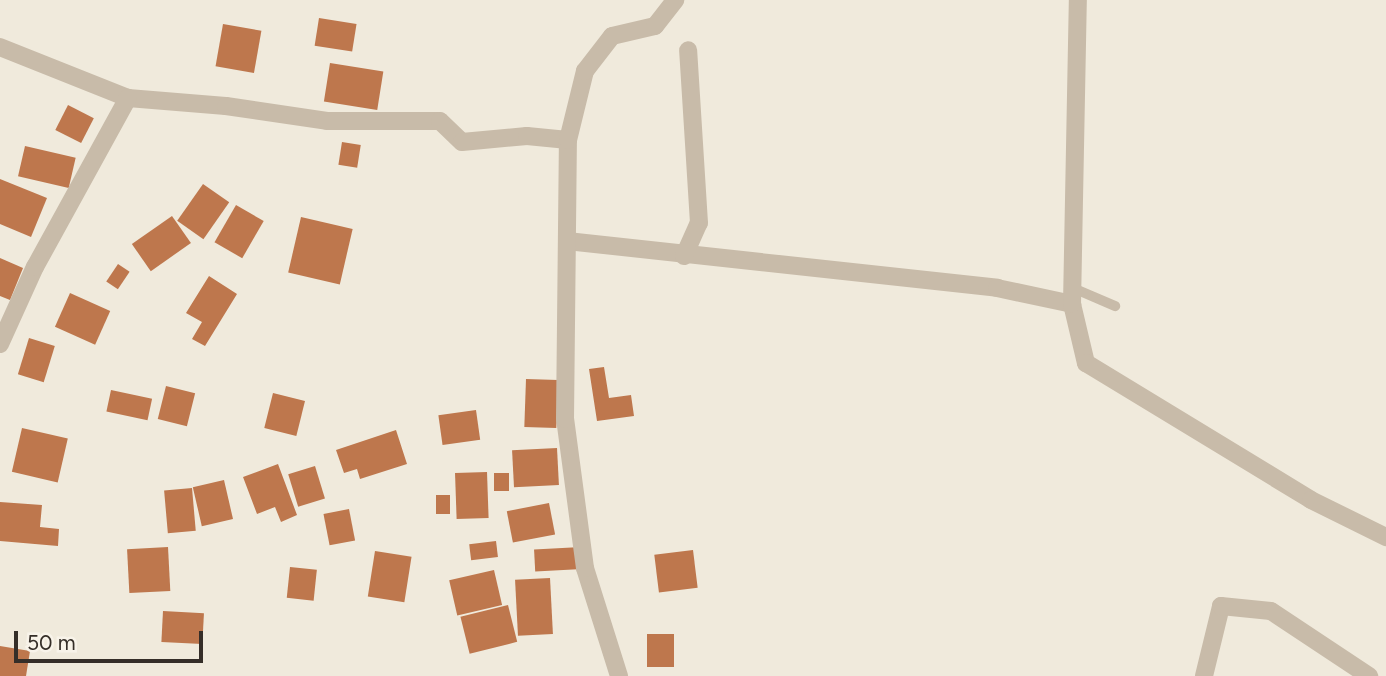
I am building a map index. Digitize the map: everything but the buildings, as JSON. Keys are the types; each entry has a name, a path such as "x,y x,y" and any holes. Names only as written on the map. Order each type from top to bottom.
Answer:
{"street":[{"path":"619,676 585,568 565,418 569,140 585,71 612,36 655,26 675,0"},
{"path":"1078,0 1072,296 1086,363 1311,500 1386,537"},
{"path":"0,47 128,98 226,106 327,121 440,121 462,142 527,136 569,140"},
{"path":"684,256 699,223 688,50"},
{"path":"0,344 35,267 128,98"},
{"path":"567,241 684,256 1072,296"},
{"path":"1204,676 1221,606 1271,611 1369,676"}],"lane":[{"path":"1072,296 1115,306"}]}
